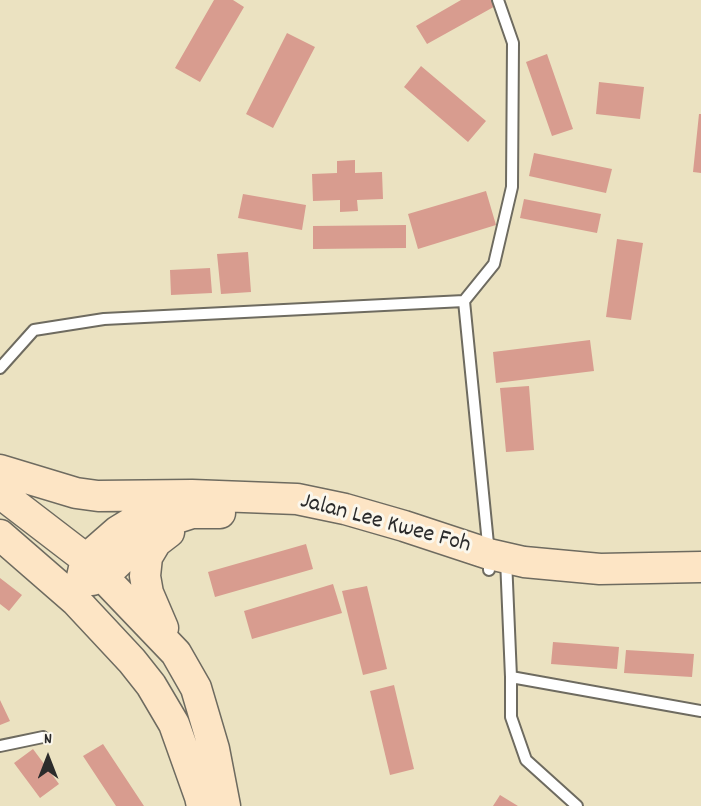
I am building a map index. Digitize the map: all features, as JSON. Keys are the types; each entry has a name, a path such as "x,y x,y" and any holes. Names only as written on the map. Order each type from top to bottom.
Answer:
{"main road":[{"path":"0,470 76,494 192,504"},
{"path":"0,493 91,570 176,653"},
{"name":"Jalan Lee Kwee Foh","path":"91,570 118,531 141,517 192,504 297,499 345,509 404,526 497,564 605,586 674,586 701,583"},
{"path":"192,504 156,542 147,557 145,576 152,604 195,688 214,749 225,806"},
{"path":"0,518 91,570 98,596 128,626 163,668 169,688 174,724"},
{"path":"0,535 76,602 132,661 151,685 174,724 202,806"},
{"name":"Jalan Lee Kwee Foh","path":"497,564 534,563 600,569 701,567"}],"lane":[{"path":"498,0 513,43 512,187 494,264 464,301 511,677 511,717 526,760 577,806"},
{"path":"0,368 34,330 104,319 464,301"},
{"path":"511,677 701,711"},
{"path":"0,746 43,737"}],"building":[{"path":"214,0 233,0 244,7 200,82 175,68"},
{"path":"461,0 496,0 499,4 427,44 416,26"},
{"path":"287,33 315,47 273,128 246,114"},
{"path":"547,54 573,129 552,136 526,62"},
{"path":"421,66 486,121 468,142 404,87"},
{"path":"599,82 644,87 640,119 596,114"},
{"path":"699,114 701,114 701,173 693,172"},
{"path":"534,153 612,169 606,193 529,176"},
{"path":"355,160 355,173 382,172 383,199 357,200 358,211 340,212 340,200 313,201 312,174 337,173 337,161"},
{"path":"486,191 496,225 418,249 408,214"},
{"path":"243,194 306,205 302,230 238,218"},
{"path":"524,199 601,214 597,233 520,218"},
{"path":"406,225 406,248 313,249 313,226"},
{"path":"617,239 643,243 631,320 606,317"},
{"path":"248,252 251,292 221,294 217,254"},
{"path":"210,268 212,293 171,295 170,270"},
{"path":"590,340 594,371 496,383 493,352"},
{"path":"529,386 534,450 506,452 500,388"},
{"path":"306,544 313,569 215,597 208,572"},
{"path":"0,578 22,595 9,611 0,604"},
{"path":"333,584 342,613 252,639 244,611"},
{"path":"367,586 387,669 363,675 342,591"},
{"path":"553,642 619,647 617,669 551,664"},
{"path":"626,650 694,654 692,677 624,673"},
{"path":"394,685 414,769 390,775 370,691"},
{"path":"0,700 10,721 0,725"},
{"path":"103,744 144,806 116,806 83,756"},
{"path":"33,749 59,784 40,798 14,763"},
{"path":"500,795 518,806 493,806"}]}
